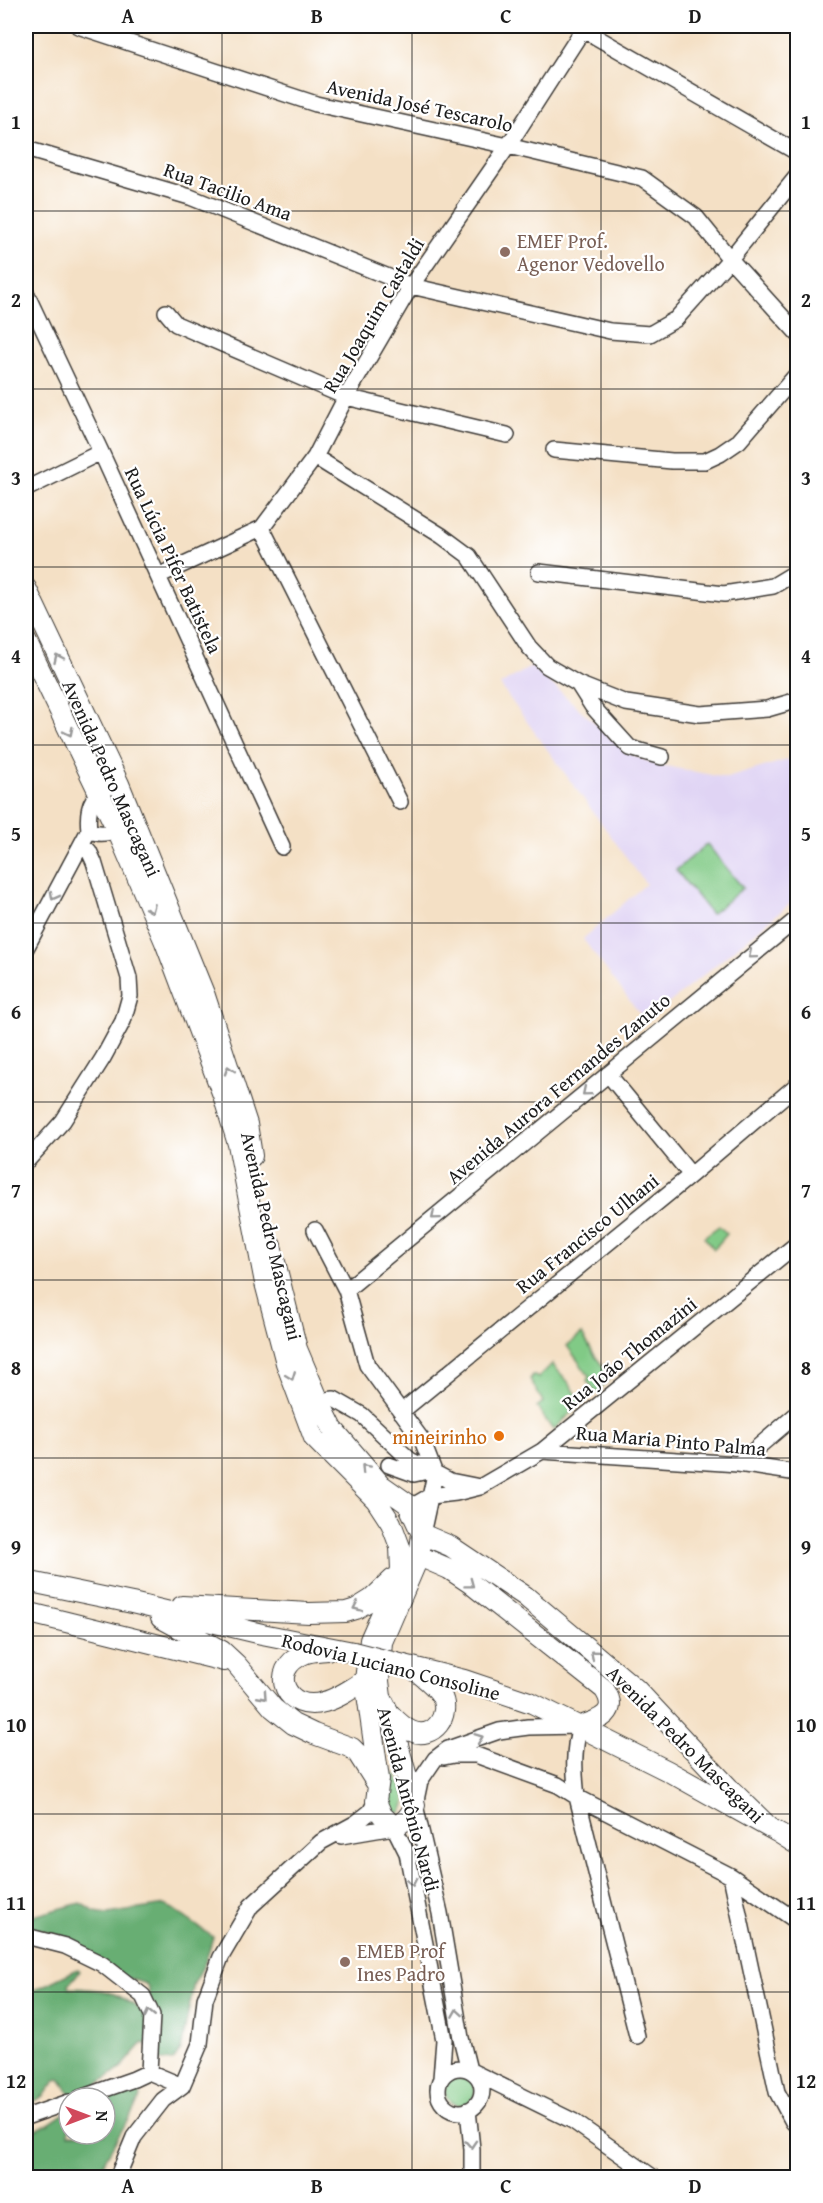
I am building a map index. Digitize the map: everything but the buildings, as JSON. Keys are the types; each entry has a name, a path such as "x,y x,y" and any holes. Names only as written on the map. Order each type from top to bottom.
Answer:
{"main road":[{"name":"Avenida Pedro Mascagani","path":"26,588 119,784 125,824 165,942 223,1095 238,1144 267,1293 286,1363 314,1438 376,1500 391,1523 400,1547 402,1570"},
{"name":"Avenida Pedro Mascagani","path":"26,641 98,794 125,824 205,996 247,1124 275,1265 297,1349 333,1429 381,1485 411,1507 422,1531 450,1546 525,1596 637,1690 770,1828"},
{"path":"307,1419 319,1401"},
{"path":"376,1500 391,1507 411,1507"},
{"path":"400,1547 422,1531"},
{"name":"Avenida Antônio Nardi","path":"415,1805 388,1713 381,1697 379,1681 382,1642 419,1556 422,1531"},
{"name":"Avenida Pedro Mascagani","path":"419,1556 449,1569 470,1583 604,1689 609,1696 608,1712 601,1719 580,1726"},
{"path":"132,1603 331,1614 346,1612 364,1604 402,1570"},
{"name":"Avenida Antônio Nardi","path":"394,1827 382,1815 365,1680 370,1640 402,1570"},
{"name":"Rodovia Luciano Consoline","path":"26,1581 262,1634 345,1650 464,1680 532,1703 668,1771 798,1845"},
{"path":"132,1603 208,1642 236,1664 262,1696 285,1718 303,1729 352,1748 358,1754 378,1789"},
{"path":"26,1612 236,1664"},
{"path":"345,1650 305,1654 290,1663 284,1677 284,1686 288,1693 298,1701 316,1704 335,1698 365,1680"},
{"path":"388,1713 403,1726 417,1733 431,1731 440,1723 445,1710 440,1693 404,1666"},
{"path":"378,1789 384,1772 391,1769 406,1774"},
{"path":"394,1827 403,1823 411,1815 415,1805"}],"street":[{"name":"Avenida José Tescarolo","path":"78,26 316,104 642,178 696,216 730,259 798,334"},
{"name":"Rua Joaquim Castaldi","path":"158,576 262,528 315,457 346,397 411,286 508,146 580,27"},
{"path":"580,27 798,153"},
{"name":"Rua Tacilio Ama","path":"26,149 190,196 411,286 610,332 650,334 676,319 730,259 798,175"},
{"name":"Rua Lúcia Pifer Batistela","path":"26,293 282,847"},
{"path":"166,312 176,324 346,397 507,435"},
{"path":"554,450 672,461 705,461 739,441 798,374"},
{"path":"26,489 101,452"},
{"path":"315,457 442,536 469,556 529,647 547,666 578,684 626,703 700,714 767,709 798,700"},
{"path":"262,528 400,802"},
{"path":"539,572 724,594 773,586 798,571"},
{"path":"578,684 592,706 630,748 662,757"},
{"path":"26,948 89,830 87,815 91,802 110,786 119,784"},
{"path":"89,830 97,834 108,834 125,824"},
{"path":"26,1162 63,1121 103,1058 123,1021 130,996 129,978 94,862 89,851 82,844"},
{"name":"Avenida Aurora Fernandes Zanuto","path":"346,1290 798,918"},
{"path":"608,1074 691,1175"},
{"name":"Rua Francisco Ulhani","path":"402,1412 797,1086"},
{"path":"315,1230 346,1290 367,1365 422,1440 431,1473 430,1496 422,1531"},
{"name":"Rua João Thomazini","path":"430,1496 480,1487 542,1451 798,1243"},
{"path":"319,1401 334,1399 362,1415 410,1460 431,1473 450,1481 480,1487"},
{"path":"738,1464 798,1413"},
{"name":"Rua Maria Pinto Palma","path":"542,1451 738,1464 798,1473"},
{"path":"389,1465 414,1474 431,1473"},
{"path":"411,1507 430,1496"},
{"path":"415,1805 420,1781 435,1759 448,1749 499,1731 528,1727 580,1726 575,1743 574,1770 577,1797 637,2036"},
{"path":"435,1759 454,1755 476,1755 558,1785 731,1876 798,1922"},
{"path":"117,2178 134,2137 163,2100 182,2086 200,2044 205,1999 221,1957 251,1906 321,1842 356,1823 370,1812 378,1789"},
{"name":"Avenida Antônio Nardi","path":"415,1805 440,1913 461,2038 471,2071"},
{"path":"321,1842 363,1831 394,1827"},
{"name":"Avenida Antônio Nardi","path":"394,1827 406,1853 444,2040 441,2078"},
{"path":"731,1876 777,2092 798,2127"},
{"path":"26,1936 65,1946 102,1964 143,1996 152,2015 149,2072"},
{"path":"515,2094 490,2098 469,2110 457,2111 445,2106 438,2093 441,2078 452,2069 471,2071 573,2121 654,2178"},
{"path":"471,2071 478,2078 481,2091 480,2098 469,2110 472,2178"},
{"path":"112,2086 149,2072 182,2086"},
{"path":"26,2117 57,2106"}],"shaded area":[{"path":"532,666 628,753 655,764 727,778 797,757 797,898 646,1022 583,939 646,884 500,685"}],"green space":[{"path":"707,844 743,888 711,914 676,870"},
{"path":"719,1226 727,1234 714,1249 704,1237"},
{"path":"582,1334 611,1377 596,1393 587,1381 589,1376 567,1346"},
{"path":"552,1364 570,1384 582,1403 553,1430 537,1407 543,1402 530,1379 533,1375 538,1378"},
{"path":"392,1774 397,1775 404,1795 405,1804 400,1813 387,1811 384,1782"},
{"path":"80,1903 95,1912 108,1914 165,1905 213,1937 205,1963 194,1983 181,2050 173,2061 159,2060 154,2047 143,2043 123,2066 98,2086 65,2086 60,2079 56,2080 44,2096 26,2106 26,1994 78,1969 80,1971 69,1984 70,1988 109,1992 143,2011 148,2009 149,1989 146,1984 124,1977 60,1936 26,1926 26,1918"},
{"path":"460,2075 466,2076 474,2084 474,2096 466,2104 460,2105 454,2104 446,2096 445,2090 446,2084 454,2076"},
{"path":"132,2091 140,2093 141,2097 117,2139 117,2092"},
{"path":"57,2118 57,2146 113,2146 99,2177 26,2177 29,2169 26,2162 26,2134"}],"place":[{"name":"EMEF Prof. Agenor Vedovello","path":"505,252"},
{"name":"mineirinho","path":"499,1436"},
{"name":"EMEB Prof Ines Padro","path":"345,1962"}]}
